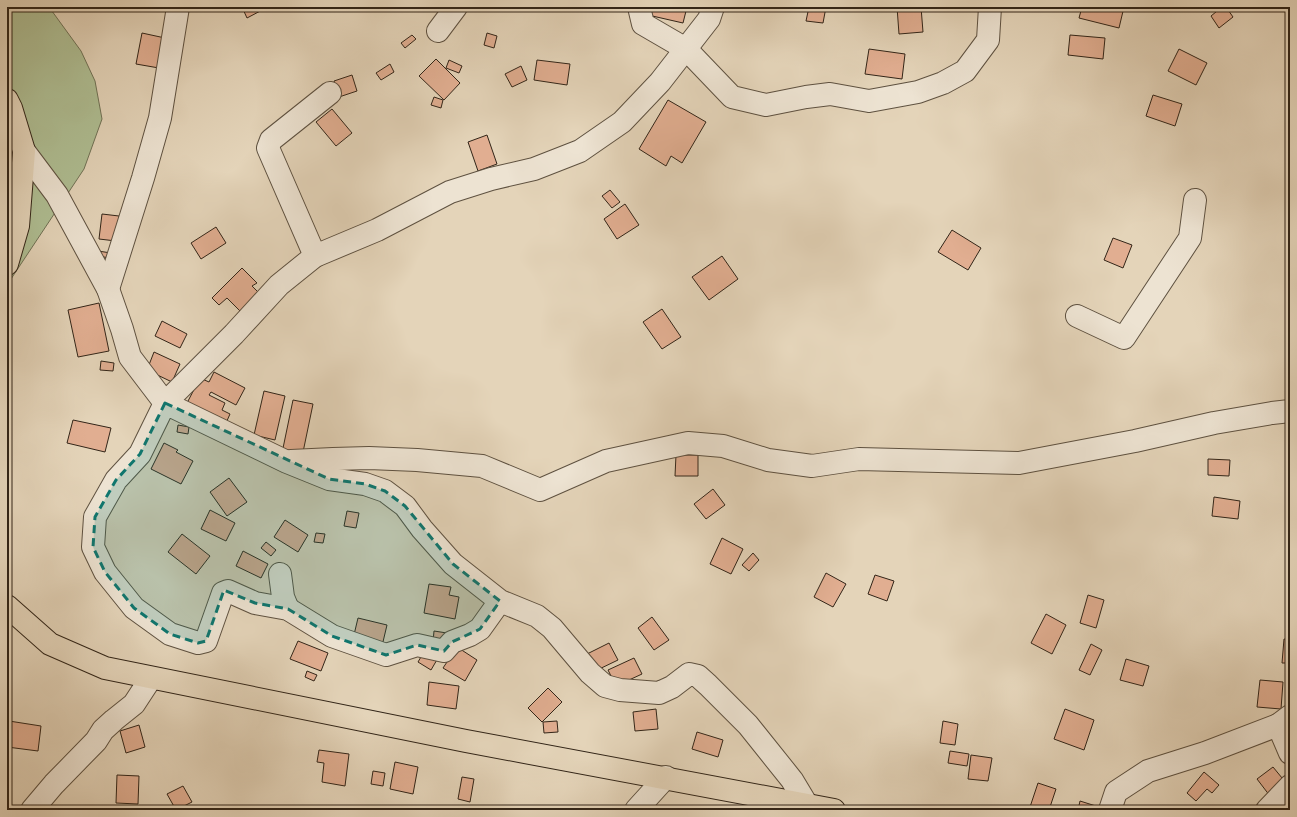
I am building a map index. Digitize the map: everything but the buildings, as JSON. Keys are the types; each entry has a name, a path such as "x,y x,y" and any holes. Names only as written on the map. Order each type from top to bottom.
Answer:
{"highway":[{"path":"7,100 11,108 24,150 18,226 7,264"},
{"path":"7,606 50,644 105,668 466,741 834,810"}],"street":[{"path":"108,289 160,118 178,7"},
{"path":"438,31 456,7"},
{"path":"639,7 643,24 686,49 732,97 766,105 830,94 869,101 918,92 943,83 965,71 988,40 990,7"},
{"path":"500,601 480,629 470,635 452,642 444,651 417,645 386,655 332,636 288,609 255,603 228,591 223,593 206,641 198,643 170,634 134,608 105,572 93,547 95,517 116,480 140,454 165,403 234,334 279,286 314,256 377,230 450,192 491,179 534,169 580,151 622,122 660,82 709,19 713,7"},
{"path":"314,256 268,148 271,140 330,93"},
{"path":"24,150 57,195 108,289 130,357 165,403 287,462 329,479 365,484 385,491 405,506 422,529 453,564 500,601 537,616 552,628 590,673 605,686 620,690 659,693 672,688 689,674 698,676 748,725 792,780 807,805"},
{"path":"1077,316 1124,338 1190,238 1195,200"},
{"path":"287,462 369,458 417,460 482,466 540,490 606,461 688,443 723,446 768,460 812,466 859,459 1019,463 1135,441 1214,423 1290,411"},
{"path":"280,574 283,597 288,609"},
{"path":"32,810 54,784 96,742 103,730 134,704 151,678"},
{"path":"1110,810 1116,792 1148,771 1205,753 1284,721 1290,753"},
{"path":"636,810 666,778"},
{"path":"1267,810 1290,786"}],"highlighted area":[{"path":"165,403 329,479 365,484 385,491 405,506 453,564 500,601 480,629 452,642 444,651 417,645 386,655 332,636 288,609 255,603 224,590 206,641 198,643 170,634 134,608 105,572 93,547 95,517 116,480 140,454"}],"green space":[{"path":"7,7 49,7 81,51 95,81 102,119 84,169 7,285"}]}
